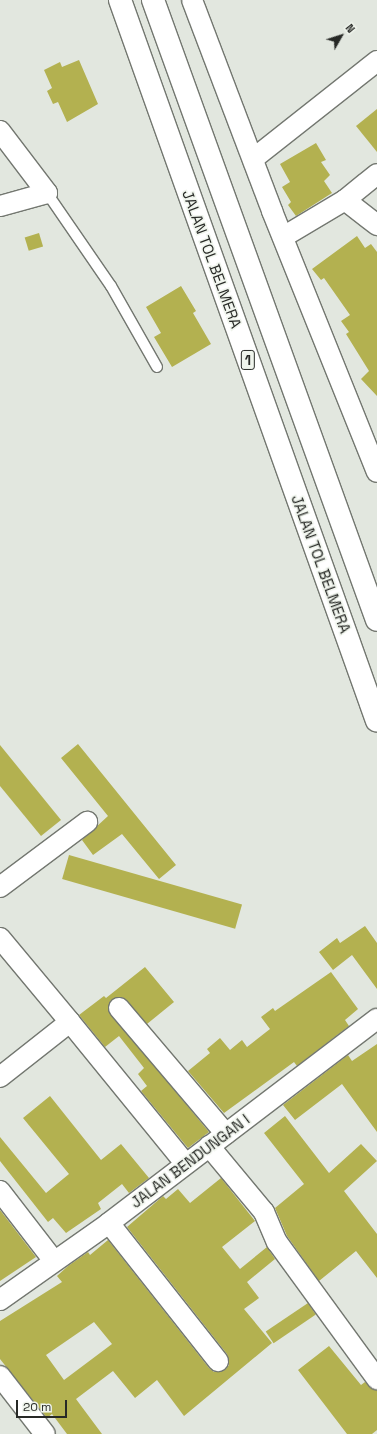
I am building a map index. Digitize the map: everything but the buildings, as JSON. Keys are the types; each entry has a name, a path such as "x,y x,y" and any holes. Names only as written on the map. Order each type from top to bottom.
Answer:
{"highway":[{"name":"JALAN TOL BELMERA","path":"120,0 377,721"},
{"name":"JALAN TOL BELMERA","path":"153,0 377,620"}],"street":[{"path":"192,0 282,237 374,451 377,472"},
{"path":"253,159 377,61"},
{"path":"0,131 47,193 0,206"},
{"path":"282,237 345,200 377,174"},
{"path":"345,200 377,225"},
{"path":"0,887 87,822"},
{"path":"0,938 186,1164"},
{"path":"119,1008 226,1134"},
{"name":"JALAN BENDUNGAN I","path":"0,1300 109,1222 377,1019"},
{"path":"0,1077 70,1022"},
{"path":"210,1146 264,1212 277,1242 377,1379"},
{"path":"0,1191 54,1261"},
{"path":"109,1222 218,1361"},
{"path":"0,1376 45,1434"}],"lane":[{"path":"47,193 111,286 157,367"}]}
